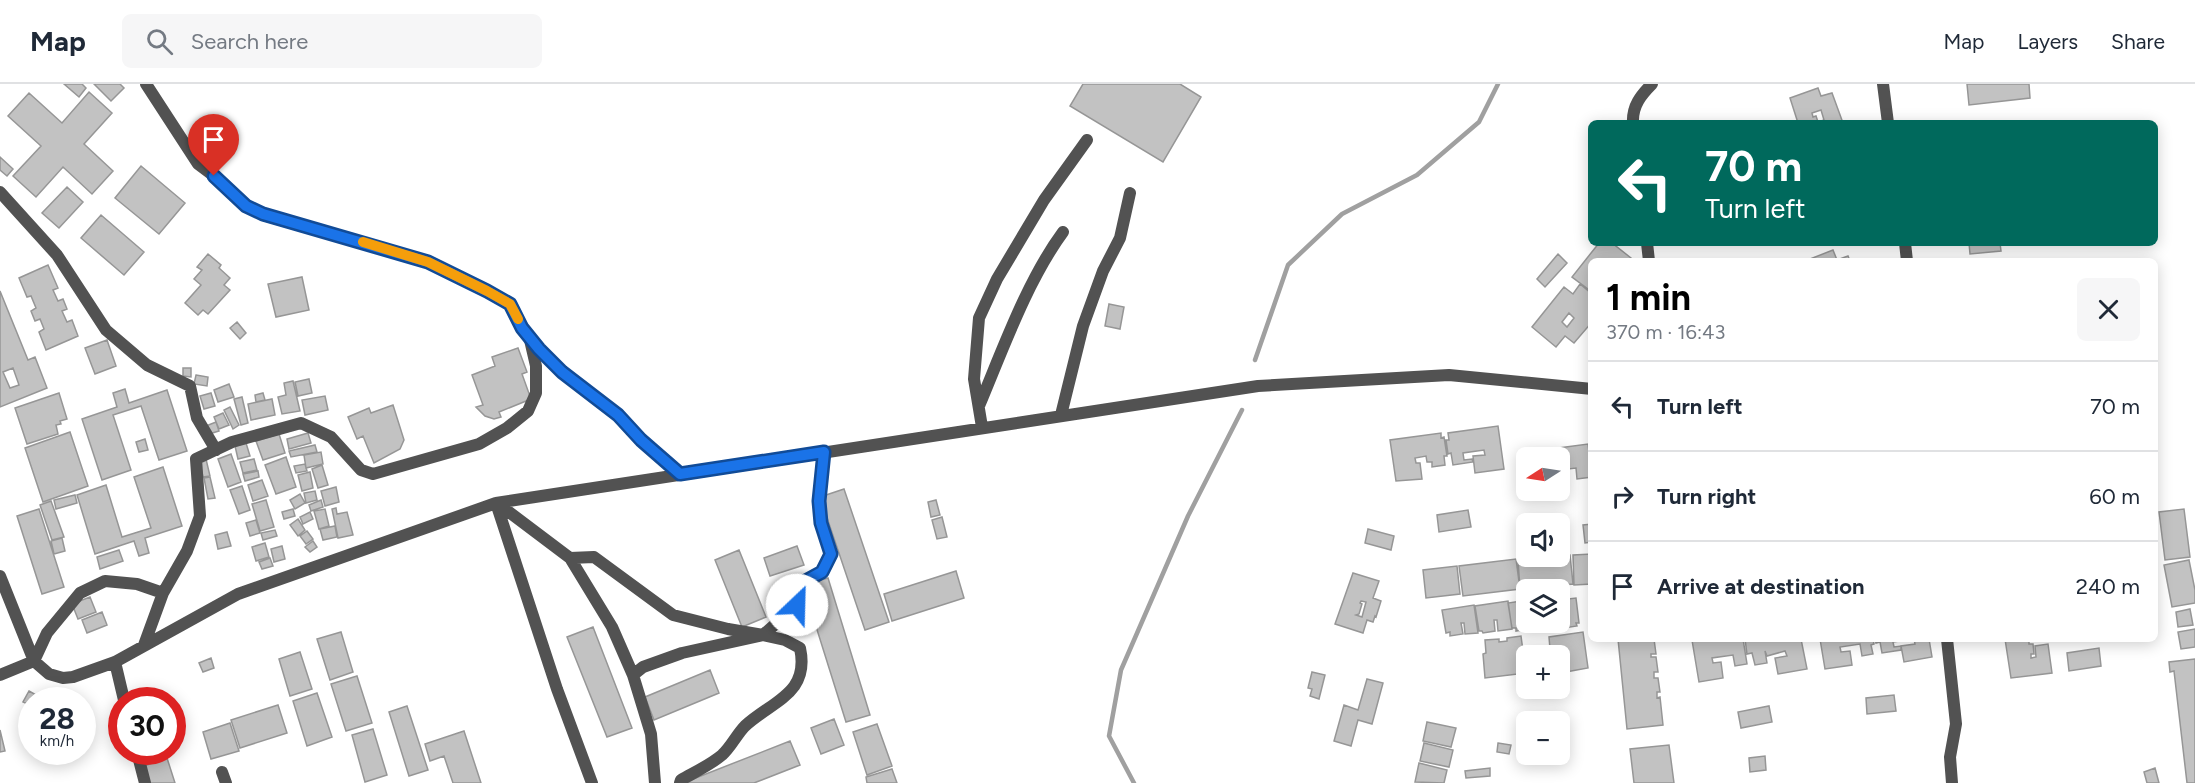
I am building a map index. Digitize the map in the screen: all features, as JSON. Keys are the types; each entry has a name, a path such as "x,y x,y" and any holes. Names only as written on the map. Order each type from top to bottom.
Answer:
{"street":[{"path":"146,84 198,164 246,206 273,218 428,262 510,304 528,335 562,372 618,415 641,440 680,474"},
{"path":"1633,120 1633,113 1640,96 1652,84"},
{"path":"1883,84 1888,120"},
{"path":"982,428 974,379 979,318 997,279 1044,200 1087,140"},
{"path":"0,192 57,255 106,330 147,365 190,386 197,418 216,450"},
{"path":"1060,416 1083,326 1103,271 1120,238 1130,193"},
{"path":"979,407 1018,314 1053,246 1063,232"},
{"path":"144,645 163,593 187,551 200,516 196,459 251,436 301,423 331,437 361,470 373,474 478,444 507,428 528,411 536,393 536,366 528,335"},
{"path":"0,576 34,661 49,674 63,678 86,674 116,662 238,594 496,502 1258,386 1449,375 1588,389"},
{"path":"633,675 643,667 682,653 763,635 797,605 800,584 822,572 831,554 821,523 819,501 824,452"},
{"path":"496,502 570,558 612,627 633,675 651,734 655,783"},
{"path":"496,502 557,689 592,783"},
{"path":"570,558 594,557 673,615 785,639 800,648 803,660 801,676 785,697 746,726 723,754 681,780 680,783"},
{"path":"0,675 34,661 47,633 80,593 105,581 137,584 163,593"},
{"path":"1947,642 1956,724 1950,757 1952,783"},
{"path":"116,662 121,687"},
{"path":"140,765 145,783"}],"building":[{"path":"64,84 82,84 86,88 79,97"},
{"path":"94,84 120,84 124,88 111,101"},
{"path":"1083,84 1180,84 1201,97 1163,162 1070,106"},
{"path":"1967,84 2029,84 2030,98 1969,105"},
{"path":"1818,88 1821,96 1832,93 1842,120 1824,120 1821,110 1812,113 1817,120 1797,120 1790,98"},
{"path":"89,92 112,113 84,144 113,171 92,194 63,167 36,197 13,176 41,146 8,116 29,93 62,123"},
{"path":"0,157 13,169 7,176 0,170"},
{"path":"141,166 185,203 159,234 115,198"},
{"path":"67,187 83,202 59,228 42,213"},
{"path":"101,215 144,252 124,275 81,238"},
{"path":"1597,246 1616,246 1631,258 1588,258 1588,289 1572,277"},
{"path":"1969,246 2000,246 2001,251 1970,254"},
{"path":"1833,250 1836,258 1813,258"},
{"path":"208,254 221,265 219,268 230,278 224,285 230,290 208,314 203,310 198,315 185,303 201,285 194,279 202,270 197,267"},
{"path":"1558,254 1567,263 1545,287 1537,279"},
{"path":"48,265 58,288 53,290 58,301 63,299 67,309 62,311 67,322 72,320 78,336 46,350 39,332 44,329 40,319 35,321 31,311 36,308 31,296 27,297 19,278"},
{"path":"302,277 309,310 276,317 268,284"},
{"path":"1580,284 1588,291 1588,327 1574,343 1565,336 1556,347 1532,327 1564,287 1573,294","holes":["1569,313 1574,318 1567,327 1562,322"]},
{"path":"0,291 28,360 35,357 47,388 0,407","holes":["13,368 19,385 10,388 3,372"]},
{"path":"1109,304 1124,307 1120,329 1105,326"},
{"path":"237,322 246,333 240,339 230,328"},
{"path":"107,340 116,366 95,374 85,348"},
{"path":"518,348 527,372 522,374 531,399 499,412 501,417 494,419 485,416 476,407 483,405 472,375 495,366 492,357"},
{"path":"183,368 191,368 191,377 183,376"},
{"path":"196,375 208,377 207,386 194,384"},
{"path":"309,379 312,393 298,396 295,382"},
{"path":"293,381 300,411 282,414 278,397 286,395 284,383"},
{"path":"229,384 234,397 218,402 214,390"},
{"path":"125,389 129,403 167,390 187,451 159,460 141,406 113,415 131,470 102,480 82,419 117,407 113,393"},
{"path":"59,393 67,419 56,425 58,434 27,444 15,408"},
{"path":"211,393 215,406 204,409 200,396"},
{"path":"263,393 265,400 256,402 255,395"},
{"path":"325,396 328,410 305,415 302,400"},
{"path":"242,397 248,423 241,425 234,399"},
{"path":"272,399 275,415 251,420 248,404"},
{"path":"393,405 404,440 400,449 374,463 363,436 357,439 348,417 369,408 371,413"},
{"path":"230,407 239,425 233,429 224,410"},
{"path":"223,413 229,425 219,429 214,417"},
{"path":"216,422 219,431 209,434 206,426"},
{"path":"1498,426 1504,469 1475,473 1473,456 1485,455 1484,450 1463,453 1464,460 1472,459 1473,462 1453,465 1451,453 1448,454 1446,440 1449,440 1448,433"},
{"path":"70,432 88,486 43,502 25,448"},
{"path":"308,433 311,443 289,449 287,439"},
{"path":"1441,433 1441,438 1444,437 1447,456 1444,456 1445,465 1432,467 1432,462 1427,462 1426,456 1415,458 1416,463 1420,463 1422,479 1396,481 1390,440"},
{"path":"279,434 285,453 263,460 256,441"},
{"path":"145,439 148,450 139,452 136,442"},
{"path":"246,443 250,456 238,459 235,446"},
{"path":"1588,444 1588,478 1577,479 1576,468 1570,469 1570,447 1566,447"},
{"path":"315,445 317,452 291,457 289,451"},
{"path":"321,452 323,464 306,468 304,455"},
{"path":"231,454 241,482 228,487 218,459"},
{"path":"286,457 296,487 276,494 265,465"},
{"path":"206,459 210,476 203,477 199,460"},
{"path":"254,459 257,470 243,473 240,462"},
{"path":"305,464 307,471 296,473 294,466"},
{"path":"322,465 328,485 318,488 312,469"},
{"path":"163,467 182,526 145,538 149,553 139,556 134,541 95,554 77,495 106,485 122,537 151,528 134,477"},
{"path":"258,471 259,477 245,481 243,474"},
{"path":"310,472 313,488 302,491 298,475"},
{"path":"210,477 215,498 208,499 204,478"},
{"path":"262,480 268,496 253,501 248,485"},
{"path":"242,486 250,510 239,514 230,490"},
{"path":"336,487 339,502 325,506 321,491"},
{"path":"844,489 889,622 865,630 820,497"},
{"path":"315,491 317,500 306,503 304,493"},
{"path":"300,494 305,503 295,509 290,500"},
{"path":"75,495 77,503 56,509 54,500"},
{"path":"266,500 274,527 260,531 252,504"},
{"path":"321,500 323,507 311,511 309,505"},
{"path":"936,500 940,515 931,517 928,502"},
{"path":"51,501 64,537 52,540 40,505"},
{"path":"336,508 337,514 347,512 353,535 338,538 332,509"},
{"path":"39,509 64,587 42,594 17,516"},
{"path":"293,509 295,516 284,519 282,512"},
{"path":"325,509 329,526 319,529 314,511"},
{"path":"2184,509 2190,557 2165,560 2159,512"},
{"path":"1468,510 1471,527 1439,532 1437,515"},
{"path":"310,512 313,519 303,524 300,517"},
{"path":"942,517 947,537 937,539 932,520"},
{"path":"298,519 305,530 298,536 290,525"},
{"path":"256,520 260,533 250,536 246,523"},
{"path":"1588,524 1588,543 1585,543 1583,525"},
{"path":"335,526 337,537 323,540 320,529"},
{"path":"1368,529 1394,536 1391,550 1365,543"},
{"path":"275,530 277,536 263,540 261,533"},
{"path":"307,531 313,539 306,544 300,536"},
{"path":"227,532 231,546 218,549 215,535"},
{"path":"62,538 65,551 54,554 51,541"},
{"path":"313,541 317,547 310,552 305,547"},
{"path":"265,543 269,557 256,561 252,547"},
{"path":"282,546 285,559 274,562 271,549"},
{"path":"797,546 804,565 770,576 764,558"},
{"path":"119,550 123,561 100,569 97,557"},
{"path":"739,550 766,617 742,627 715,560"},
{"path":"1588,554 1588,584 1574,585 1573,555"},
{"path":"1570,555 1573,584 1570,584 1570,579 1519,579 1518,567 1570,567"},
{"path":"270,558 273,566 262,569 259,562"},
{"path":"1516,559 1519,579 1516,579 1516,589 1463,596 1459,566"},
{"path":"2189,560 2195,603 2172,607 2164,565"},
{"path":"1457,566 1460,594 1426,598 1423,570"},
{"path":"956,571 964,598 892,621 884,594"},
{"path":"1353,573 1379,581 1373,598 1381,601 1376,617 1373,622 1367,620 1363,633 1335,624","holes":["1361,601 1366,602 1362,617 1356,615 1359,614"]},
{"path":"828,578 870,715 846,722 803,585"},
{"path":"90,597 96,612 78,619 72,604"},
{"path":"1576,598 1579,623 1576,623 1577,626 1570,627 1570,599"},
{"path":"1508,601 1512,629 1498,631 1497,620 1494,620 1495,631 1483,633 1479,631 1475,606"},
{"path":"1516,602 1516,628 1512,628 1508,603"},
{"path":"1474,605 1478,633 1465,634 1464,623 1461,623 1463,634 1450,636 1450,632 1446,633 1442,610"},
{"path":"2190,609 2193,625 2178,627 2176,612"},
{"path":"102,612 107,625 87,633 82,620"},
{"path":"593,627 632,728 607,737 567,637"},
{"path":"2195,629 2195,647 2181,649 2178,632"},
{"path":"341,632 353,672 330,680 317,639"},
{"path":"1583,632 1588,668 1570,671 1570,645 1550,645 1549,637"},
{"path":"1521,636 1522,645 1516,645 1516,674 1485,678 1483,654 1486,653 1485,640 1499,639 1499,642 1507,641 1507,638"},
{"path":"1618,642 1654,642 1656,654 1651,654 1651,657 1656,657 1658,672 1654,672 1654,678 1658,678 1660,692 1657,692 1657,698 1660,697 1663,725 1627,729"},
{"path":"1692,642 1743,642 1747,664 1735,666 1733,655 1712,658 1713,663 1721,662 1723,678 1699,682"},
{"path":"1745,642 1802,642 1807,669 1778,674 1775,658 1787,656 1785,651 1767,656 1765,651 1767,663 1755,665 1752,653 1747,654"},
{"path":"1820,642 1874,642 1871,645 1873,654 1862,656 1860,644 1840,647 1841,652 1850,651 1852,665 1825,669"},
{"path":"1880,642 1893,642 1894,647 1901,646 1901,650 1882,653"},
{"path":"1915,642 1930,642 1932,657 1904,662 1901,646 1915,644"},
{"path":"2005,642 2033,644 2034,654 2031,654 2031,658 2036,657 2035,646 2048,644 2052,673 2011,678"},
{"path":"2099,648 2101,666 2069,671 2067,653"},
{"path":"300,652 312,689 290,696 279,659"},
{"path":"211,658 214,668 203,672 199,663"},
{"path":"2195,659 2195,783 2187,783 2174,671 2170,672 2169,662"},
{"path":"710,670 719,693 654,720 645,697"},
{"path":"1312,672 1325,675 1319,699 1310,696 1312,689 1308,688"},
{"path":"357,676 372,723 346,731 331,684"},
{"path":"1367,679 1383,683 1372,724 1358,720 1351,746 1334,741 1344,705 1358,710"},
{"path":"317,693 332,737 307,746 293,701"},
{"path":"1894,695 1896,711 1867,714 1866,698"},
{"path":"278,705 287,733 240,748 231,720"},
{"path":"407,706 428,770 409,776 389,712"},
{"path":"1769,706 1772,722 1741,728 1738,712"},
{"path":"834,719 844,745 821,754 811,728"},
{"path":"1427,722 1456,728 1451,747 1423,741"},
{"path":"230,723 239,751 211,759 203,732"},
{"path":"877,724 892,766 867,775 853,732"},
{"path":"373,729 387,775 365,782 352,735"},
{"path":"0,730 5,751 0,752"},
{"path":"464,731 481,783 453,783 444,756 430,761 425,744"},
{"path":"790,741 800,765 754,783 688,783 688,781"},
{"path":"1424,743 1453,750 1449,767 1420,761"},
{"path":"1498,743 1511,745 1509,754 1497,752"},
{"path":"1669,745 1674,783 1634,783 1630,749"},
{"path":"1765,756 1766,770 1750,772 1749,758"},
{"path":"1419,763 1447,770 1444,783 1415,782"},
{"path":"169,765 175,783 150,783 144,766"},
{"path":"1490,768 1490,776 1466,778 1465,771"},
{"path":"2155,768 2159,783 2147,783 2144,772"},
{"path":"892,769 897,783 867,783 866,777"}],"waterway":[{"path":"1255,360 1288,265 1342,214 1417,175 1479,122 1498,84"},
{"path":"1134,783 1109,736 1121,670 1188,516 1242,410"}],"slow traffic":[{"path":"363,242 428,262 487,291 510,304 518,319"}],"route":[{"path":"214,176 246,206 263,214 428,262 510,304 522,328 562,372 618,415 641,440 680,474 824,452 819,501 821,523 831,554 822,572 800,584 797,605"}]}
